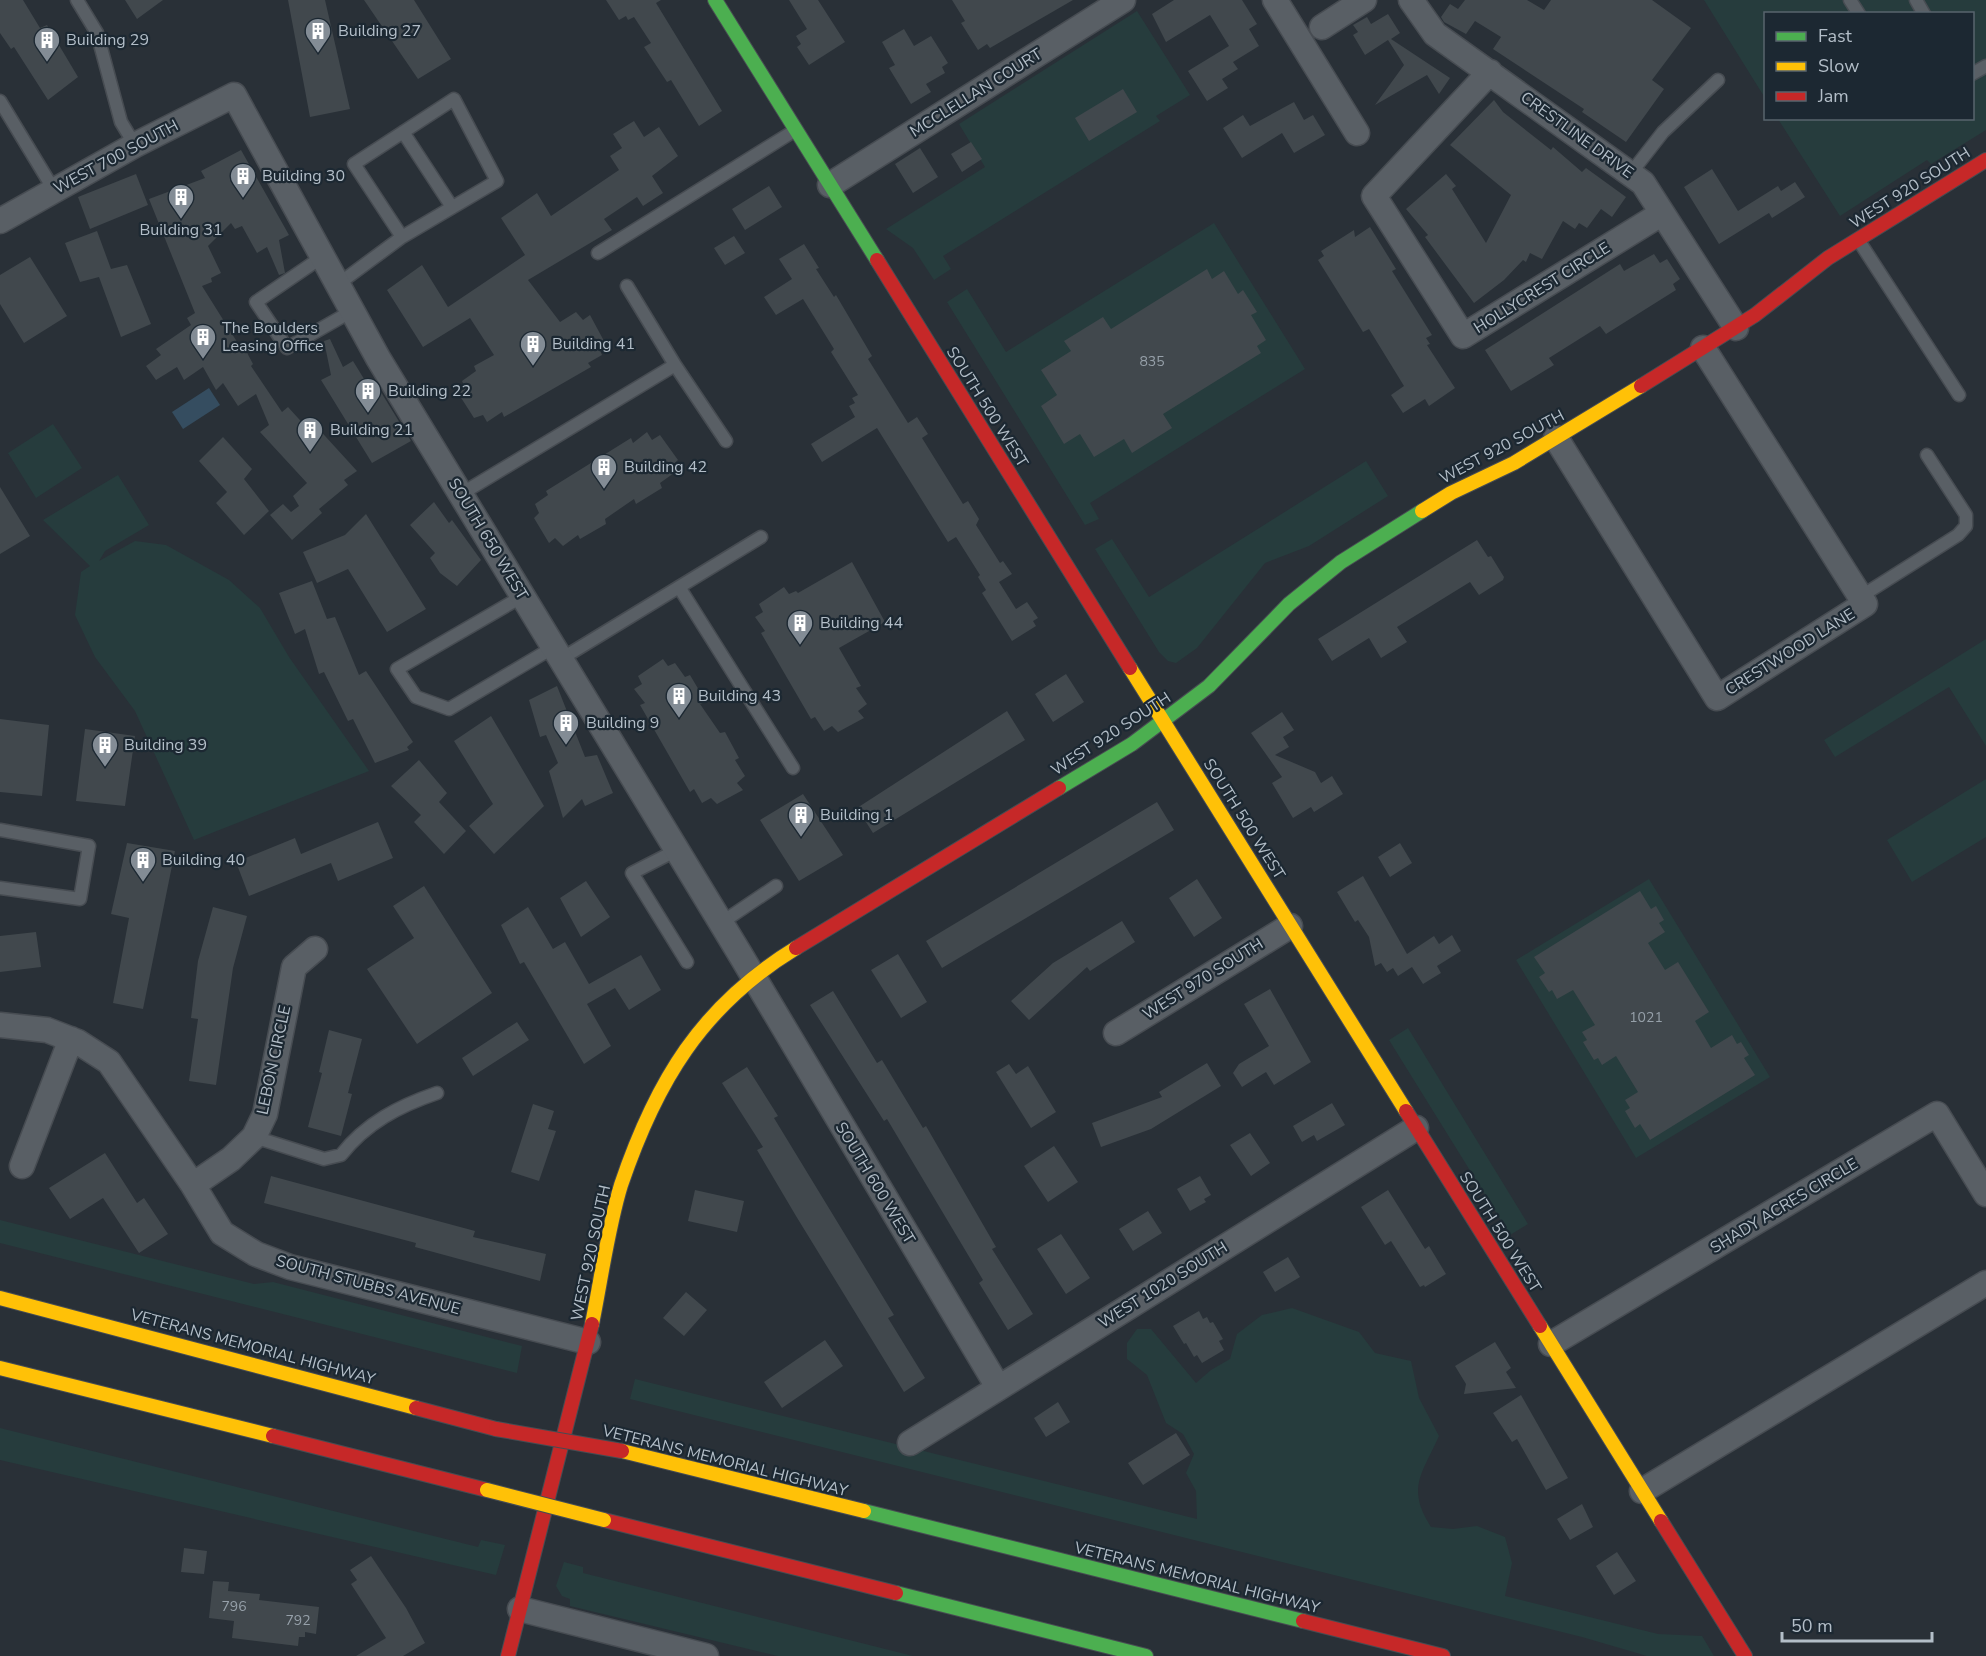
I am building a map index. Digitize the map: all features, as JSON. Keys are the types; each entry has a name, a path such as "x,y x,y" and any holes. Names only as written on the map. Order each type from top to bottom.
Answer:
{"main road":[{"name":"SOUTH 500 WEST","path":"715,0 1745,1656"},
{"name":"WEST 920 SOUTH","path":"508,1656 580,1365 588,1342 621,1186 659,1093 695,1034 728,997 778,959 1132,744 1226,671 1289,604 1324,574 1451,493 1514,463 1736,328 1811,269 1986,160"},
{"name":"VETERANS MEMORIAL HIGHWAY","path":"0,1298 496,1429 622,1451 1443,1656"},
{"path":"0,1368 1146,1656"}],"street":[{"name":"MCCLELLAN COURT","path":"830,185 1123,0"},
{"path":"1275,0 1357,133"},
{"path":"1322,27 1364,0"},
{"name":"CRESTLINE DRIVE","path":"1411,0 1435,34 1642,183 1736,328"},
{"name":"HOLLYCREST CIRCLE","path":"1490,72 1374,196 1463,336 1661,214"},
{"name":"WEST 700 SOUTH","path":"0,221 135,145 234,95"},
{"name":"SOUTH 650 WEST","path":"234,95 352,311 753,978"},
{"name":"CRESTWOOD LANE","path":"1556,438 1718,698 1865,604 1703,348"},
{"name":"WEST 970 SOUTH","path":"1116,1033 1290,926"},
{"name":"LEBON CIRCLE","path":"193,1185 231,1160 254,1137 265,1114 294,967 315,949"},
{"name":"SOUTH 600 WEST","path":"753,978 998,1387"},
{"name":"SOUTH STUBBS AVENUE","path":"0,1025 47,1030 71,1039 109,1062 193,1185 222,1233 256,1254 290,1267 588,1342"},
{"path":"22,1166 71,1039"},
{"name":"SHADY ACRES CIRCLE","path":"1551,1344 1937,1114 1986,1194"},
{"name":"WEST 1020 SOUTH","path":"910,1443 1416,1128"},
{"path":"1642,1491 1986,1284"},
{"path":"520,1609 706,1656"}],"lane":[{"path":"77,0 97,33 121,122 135,145"},
{"path":"1631,173 1664,132 1718,80"},
{"path":"337,285 402,237 497,181 454,99 354,164 402,237"},
{"path":"0,101 54,190"},
{"path":"598,253 795,130"},
{"path":"403,132 452,207"},
{"path":"1858,240 1959,395"},
{"path":"322,257 256,302 287,348 352,311"},
{"path":"627,286 675,365 726,441"},
{"path":"461,494 675,365"},
{"path":"1860,597 1958,535 1966,526 1966,515 1927,454"},
{"path":"523,596 397,669 416,696 448,709 679,587 761,537"},
{"path":"679,587 794,768"},
{"path":"0,830 89,846 80,899 0,888"},
{"path":"677,850 632,873 687,962"},
{"path":"721,923 776,886"},
{"path":"254,1137 324,1159 341,1155 356,1137 387,1114 437,1093"}],"green space":[{"path":"1704,0 1986,0 1986,130 1931,164 1927,160 1840,216 1779,120 1974,120 1974,12 1764,12 1764,96"},
{"path":"1137,11 1190,95 1156,116 1160,121 943,256 951,269 934,280 913,248 886,229 985,167 959,124"},
{"path":"1214,223 1305,369 1090,503 1099,519 1085,525 947,302 967,289 1006,352"},
{"path":"53,424 82,468 36,498 8,453"},
{"path":"1366,461 1388,496 1309,546 1265,563 1197,648 1176,663 1168,661 1159,652 1095,549 1112,539 1149,597"},
{"path":"118,475 149,525 105,551 99,561 135,541 166,545 229,580 260,608 289,657 369,771 194,840 135,711 95,657 75,615 81,572 90,566 43,520"},
{"path":"1986,639 1986,746 1949,687 1835,757 1824,740"},
{"path":"1986,779 1986,837 1912,882 1887,840"},
{"path":"1649,879 1770,1077 1636,1158 1516,960"},
{"path":"1408,1028 1528,1224 1510,1235 1389,1040"},
{"path":"0,1220 254,1284 273,1282 522,1346 517,1373 0,1243"},
{"path":"1292,1308 1359,1332 1375,1353 1411,1361 1419,1398 1439,1436 1419,1481 1419,1502 1423,1513 1431,1527 1453,1529 1477,1526 1505,1537 1512,1563 1505,1596 1658,1634 1702,1636 1714,1656 1647,1656 1582,1637 630,1399 635,1379 1197,1519 1196,1491 1186,1473 1194,1454 1183,1434 1166,1423 1147,1375 1127,1359 1127,1343 1137,1329 1151,1329 1196,1383 1211,1370 1230,1359 1237,1334 1262,1315"},
{"path":"0,1428 478,1547 481,1540 505,1545 496,1575 0,1460"},
{"path":"564,1562 583,1567 583,1573 913,1656 778,1656 570,1606 570,1599 562,1596 556,1586"}],"water":[{"path":"209,388 220,405 183,429 172,412"}],"building":[{"name":"Building 29","path":"0,0 23,0 40,28 47,25 78,77 48,100 14,47 11,49 0,33"},
{"path":"125,0 163,0 137,19"},
{"name":"Building 27","path":"288,0 325,0 350,109 310,117"},
{"path":"364,0 414,0 451,59 418,79"},
{"path":"606,0 661,0 656,3 722,111 699,126 671,80 667,82 644,47 651,43 634,17 628,20 626,16 619,20"},
{"path":"789,0 818,0 845,42 809,65 797,47 801,44 796,36 807,29"},
{"path":"952,0 1073,0 990,48 987,44 978,50 961,23 965,21"},
{"path":"1174,0 1242,0 1257,24 1249,29 1259,46 1233,62 1238,69 1222,79 1228,88 1207,101 1188,71 1229,46 1210,15 1166,42 1152,14"},
{"path":"1465,0 1527,0 1544,10 1551,0 1652,0 1691,28 1652,80 1664,89 1626,142 1582,112 1584,109 1493,49 1501,37 1475,21 1466,34 1444,22 1441,17 1450,4 1458,9"},
{"path":"1388,14 1400,33 1391,39 1450,78 1439,94 1427,75 1375,105 1404,65 1388,40 1365,55 1353,35 1358,32 1353,25 1367,17 1371,24"},
{"path":"904,29 914,46 931,36 948,63 942,67 945,73 926,84 931,92 911,104 889,68 895,65 882,42"},
{"path":"1123,89 1137,112 1089,141 1075,118"},
{"path":"1494,100 1503,112 1551,150 1553,147 1582,172 1586,168 1626,197 1612,217 1601,209 1587,228 1579,223 1575,229 1563,221 1542,259 1530,253 1526,262 1523,260 1504,280 1474,303 1425,237 1428,235 1406,209 1446,174 1456,186 1452,189 1486,243 1511,195 1450,145"},
{"path":"1294,102 1304,120 1313,115 1325,135 1294,153 1282,133 1242,158 1223,128 1243,115 1250,126"},
{"path":"634,121 644,137 659,127 678,156 652,176 663,193 643,206 637,197 604,219 612,230 528,280 560,322 576,312 583,320 590,315 604,341 598,346 602,355 588,363 591,367 504,417 502,412 487,422 483,415 474,418 458,393 465,388 462,381 476,371 474,366 494,355 470,318 423,347 387,290 422,265 448,307 525,255 501,218 537,193 551,216 619,170 610,156 622,148 613,134"},
{"path":"971,142 982,159 962,172 951,154"},
{"path":"920,148 938,177 913,193 895,164"},
{"path":"241,150 289,235 279,240 285,273 279,275 267,247 257,253 242,226 235,229 231,223 208,246 221,273 211,278 212,282 202,286 239,345 242,343 253,364 251,366 282,412 288,407 308,429 315,425 357,471 344,480 348,485 319,509 322,513 292,540 270,515 283,504 291,512 299,506 293,496 307,483 260,432 269,425 256,394 238,406 223,383 216,390 203,367 184,380 177,367 156,380 146,366 161,355 156,349 191,325 187,318 195,313 149,199 205,178 201,171"},
{"path":"1712,169 1738,211 1778,186 1781,191 1795,182 1805,197 1772,218 1769,213 1719,244 1684,187"},
{"path":"136,174 148,205 90,229 78,197"},
{"path":"769,186 782,207 745,230 732,209"},
{"path":"1370,227 1396,269 1392,271 1432,335 1426,338 1430,344 1427,345 1455,388 1429,406 1425,399 1403,413 1391,395 1404,386 1369,329 1363,332 1318,260 1324,256 1321,251 1354,230 1355,237"},
{"path":"97,231 111,269 127,265 151,324 121,337 99,277 80,282 65,243"},
{"path":"734,236 745,253 725,265 714,248"},
{"path":"804,244 819,268 816,269 834,297 836,295 872,356 868,359 908,423 917,417 928,434 922,438 963,504 968,501 979,519 976,525 1000,563 1003,561 1012,574 999,582 1016,609 1027,602 1038,618 1033,621 1036,626 1012,641 982,593 986,590 978,577 980,575 956,537 948,542 877,428 822,462 811,444 855,417 849,406 855,403 852,398 858,395 831,352 834,349 803,299 776,315 764,297 792,279 779,259"},
{"path":"1654,254 1660,263 1667,259 1680,279 1673,284 1676,290 1606,334 1600,326 1549,358 1554,365 1511,391 1485,350 1620,264 1624,271"},
{"path":"30,257 67,316 24,343 0,304 0,275"},
{"path":"1207,269 1212,279 1224,271 1238,294 1243,290 1257,312 1251,315 1266,340 1257,346 1261,353 1163,414 1172,428 1132,453 1124,439 1094,457 1080,434 1064,444 1041,406 1057,395 1041,370 1071,351 1064,341 1103,317 1111,329"},
{"name":"Building 22","path":"330,339 343,367 353,361 369,387 376,384 411,441 372,463 321,380 331,375 324,341"},
{"name":"Building 42","path":"647,432 652,440 660,435 678,460 671,466 674,473 660,483 662,488 636,504 634,499 605,519 606,524 580,539 578,535 563,546 555,538 549,543 534,518 539,513 535,504 548,495 546,491 631,438 633,443"},
{"path":"223,437 252,469 244,479 269,511 244,535 216,503 227,492 199,461"},
{"path":"0,487 30,536 0,554"},
{"path":"434,502 449,523 452,520 481,560 457,586 440,573 430,558 435,553 410,525"},
{"path":"366,514 426,609 387,632 348,569 317,583 303,552 345,535"},
{"path":"1477,540 1488,557 1491,556 1504,577 1503,580 1479,595 1470,582 1397,627 1407,642 1381,658 1369,638 1332,661 1318,639"},
{"name":"Building 44","path":"852,562 885,622 839,648 861,686 856,688 867,704 858,711 864,718 838,732 832,726 824,731 815,717 811,719 761,633 765,631 755,617 763,612 759,604 784,587 789,594 796,591 798,593"},
{"path":"312,581 327,619 335,617 359,675 366,671 413,742 407,747 409,750 375,763 353,719 348,721 324,672 319,674 305,629 295,634 279,593"},
{"name":"Building 43","path":"663,659 668,666 675,663 685,677 690,675 706,702 700,704 720,733 725,732 739,758 735,760 745,776 737,783 743,790 717,804 711,798 702,803 694,789 690,792 640,705 645,703 634,689 642,684 638,676"},
{"path":"1066,674 1084,702 1053,722 1035,694"},
{"name":"Building 9","path":"557,686 585,757 597,755 613,793 585,806 582,799 563,818 549,771 558,763 546,735 540,737 529,700"},
{"path":"1007,711 1025,740 873,833 857,808"},
{"path":"1282,712 1294,730 1283,737 1289,747 1275,755 1315,772 1321,783 1332,776 1343,794 1314,812 1311,807 1293,818 1272,783 1282,777 1251,733"},
{"path":"491,716 544,806 494,854 469,826 493,804 454,741"},
{"path":"0,719 49,725 42,796 0,792"},
{"name":"Building 39","path":"85,729 135,736 125,806 76,801"},
{"path":"419,760 447,793 439,802 466,831 444,854 414,822 421,815 391,786"},
{"name":"Building 1","path":"803,794 843,855 799,881 760,820"},
{"path":"1157,802 1174,830 942,968 926,941"},
{"path":"378,822 393,858 338,881 331,863 249,896 236,862 295,838 301,854"},
{"path":"127,843 175,851 143,1009 113,1003 129,918 111,914"},
{"path":"1400,843 1412,863 1390,877 1378,857"},
{"path":"1363,876 1407,954 1434,936 1439,944 1452,935 1461,951 1437,966 1441,973 1423,984 1412,967 1398,976 1393,968 1387,972 1381,963 1375,966 1369,937 1358,920 1355,922 1337,892"},
{"path":"1197,879 1222,918 1194,937 1169,898"},
{"path":"586,881 610,917 581,937 560,898"},
{"path":"424,886 492,993 417,1044 367,969 414,938 393,906"},
{"path":"1640,891 1651,909 1656,906 1664,920 1659,923 1665,932 1648,943 1665,970 1678,962 1709,1012 1695,1021 1711,1048 1732,1035 1737,1044 1741,1042 1749,1055 1744,1058 1755,1075 1650,1140 1640,1124 1635,1128 1625,1111 1630,1108 1625,1100 1638,1092 1616,1056 1602,1065 1598,1058 1594,1060 1583,1042 1587,1040 1582,1032 1595,1025 1573,990 1557,999 1552,990 1549,992 1539,977 1545,973 1534,957"},
{"path":"213,907 247,916 233,968 216,1085 189,1081 198,1019 191,1018 198,961"},
{"path":"528,907 553,949 565,942 589,984 641,955 661,990 629,1010 615,988 587,1004 611,1046 584,1064 524,962 520,964 501,925"},
{"path":"1122,921 1135,942 1090,971 1087,967 1029,1020 1011,1001 1053,963"},
{"path":"36,932 41,967 0,972 0,936"},
{"path":"898,954 927,1002 901,1018 871,970"},
{"path":"1270,989 1311,1062 1274,1085 1266,1072 1242,1087 1233,1073 1239,1064 1269,1046 1244,1004"},
{"path":"833,991 877,1063 882,1060 923,1128 926,1126 996,1247 992,1249 1033,1314 1008,1330 979,1283 983,1280 887,1119 884,1121 810,1005"},
{"path":"517,1022 529,1040 473,1076 462,1058"},
{"path":"329,1030 362,1039 348,1093 352,1094 341,1136 308,1127 322,1073 319,1072"},
{"path":"1207,1063 1221,1086 1151,1129 1101,1147 1092,1123 1162,1097 1159,1092"},
{"path":"1009,1064 1016,1074 1028,1066 1056,1112 1031,1128 996,1072"},
{"path":"747,1067 778,1116 774,1118 894,1315 888,1318 925,1378 904,1392 757,1150 763,1147 722,1083"},
{"path":"1332,1103 1345,1125 1317,1141 1314,1135 1302,1142 1293,1126"},
{"path":"533,1104 554,1111 548,1129 556,1131 539,1181 511,1172"},
{"path":"1250,1133 1270,1163 1251,1176 1230,1145"},
{"path":"1054,1146 1078,1182 1048,1202 1024,1166"},
{"path":"105,1153 137,1203 144,1198 168,1234 139,1253 103,1198 70,1219 49,1188"},
{"path":"271,1176 475,1231 473,1237 546,1254 540,1281 415,1247 416,1243 264,1203"},
{"path":"1200,1176 1211,1195 1204,1199 1206,1202 1190,1211 1177,1189"},
{"path":"695,1190 744,1201 737,1232 688,1221"},
{"path":"1388,1190 1425,1249 1429,1246 1446,1274 1425,1287 1424,1285 1420,1287 1391,1241 1385,1245 1361,1207"},
{"path":"1148,1211 1162,1233 1133,1251 1119,1229"},
{"path":"1061,1234 1090,1278 1066,1294 1037,1249"},
{"path":"1288,1257 1300,1277 1275,1292 1263,1272"},
{"path":"686,1292 707,1310 684,1336 663,1318"},
{"path":"1199,1311 1203,1319 1207,1317 1210,1323 1213,1322 1223,1339 1219,1341 1224,1350 1202,1363 1197,1355 1194,1357 1173,1326"},
{"path":"825,1340 843,1366 782,1408 764,1382"},
{"path":"1495,1342 1511,1368 1506,1372 1516,1388 1464,1394 1466,1384 1455,1366"},
{"path":"1521,1395 1568,1478 1546,1490 1517,1439 1512,1442 1493,1413"},
{"path":"1058,1402 1070,1422 1046,1437 1034,1418"},
{"path":"1176,1433 1190,1455 1143,1485 1128,1463"},
{"path":"1582,1504 1593,1527 1570,1540 1557,1519"},
{"path":"184,1548 207,1551 204,1574 181,1572"},
{"path":"1617,1552 1636,1581 1614,1595 1596,1566"},
{"path":"371,1556 406,1608 425,1643 403,1656 356,1656 386,1638 351,1584 357,1580 350,1570"},
{"path":"213,1581 229,1582 228,1591 260,1594 259,1600 319,1607 316,1634 305,1632 305,1637 299,1637 298,1646 232,1638 234,1621 209,1618"}],"traffic: fast":[{"path":"715,0 877,260"},
{"path":"1059,788 1132,744 1209,686 1289,604 1341,562 1422,511"},
{"path":"864,1511 1303,1621"},
{"path":"896,1593 1146,1656"}],"traffic: slow":[{"path":"1422,511 1451,493 1514,463 1641,386"},
{"path":"1130,668 1406,1111"},
{"path":"592,1324 616,1201 635,1148 667,1080 708,1021 734,995 796,948"},
{"path":"0,1298 416,1408"},
{"path":"1540,1326 1661,1521"},
{"path":"0,1368 273,1436"},
{"path":"622,1451 864,1511"},
{"path":"487,1490 604,1520"}],"traffic: jam":[{"path":"1641,386 1755,315 1828,258 1986,160"},
{"path":"877,260 1130,668"},
{"path":"796,948 1059,788"},
{"path":"1406,1111 1540,1326"},
{"path":"508,1656 592,1324"},
{"path":"416,1408 496,1429"},
{"path":"496,1429 622,1451"},
{"path":"273,1436 487,1490"},
{"path":"604,1520 896,1593"},
{"path":"1661,1521 1745,1656"},
{"path":"1303,1621 1443,1656"}],"place":[{"name":"Building 27","path":"318,54"},
{"name":"Building 29","path":"47,63"},
{"name":"Building 30","path":"243,199"},
{"name":"Building 31","path":"181,220"},
{"name":"The Boulders Leasing Office","path":"203,360"},
{"name":"Building 41","path":"533,367"},
{"name":"Building 22","path":"368,414"},
{"name":"Building 21","path":"310,453"},
{"name":"Building 42","path":"604,490"},
{"name":"Building 44","path":"800,646"},
{"name":"Building 43","path":"679,719"},
{"name":"Building 9","path":"566,746"},
{"name":"Building 39","path":"105,768"},
{"name":"Building 1","path":"801,838"},
{"name":"Building 40","path":"143,883"}]}
